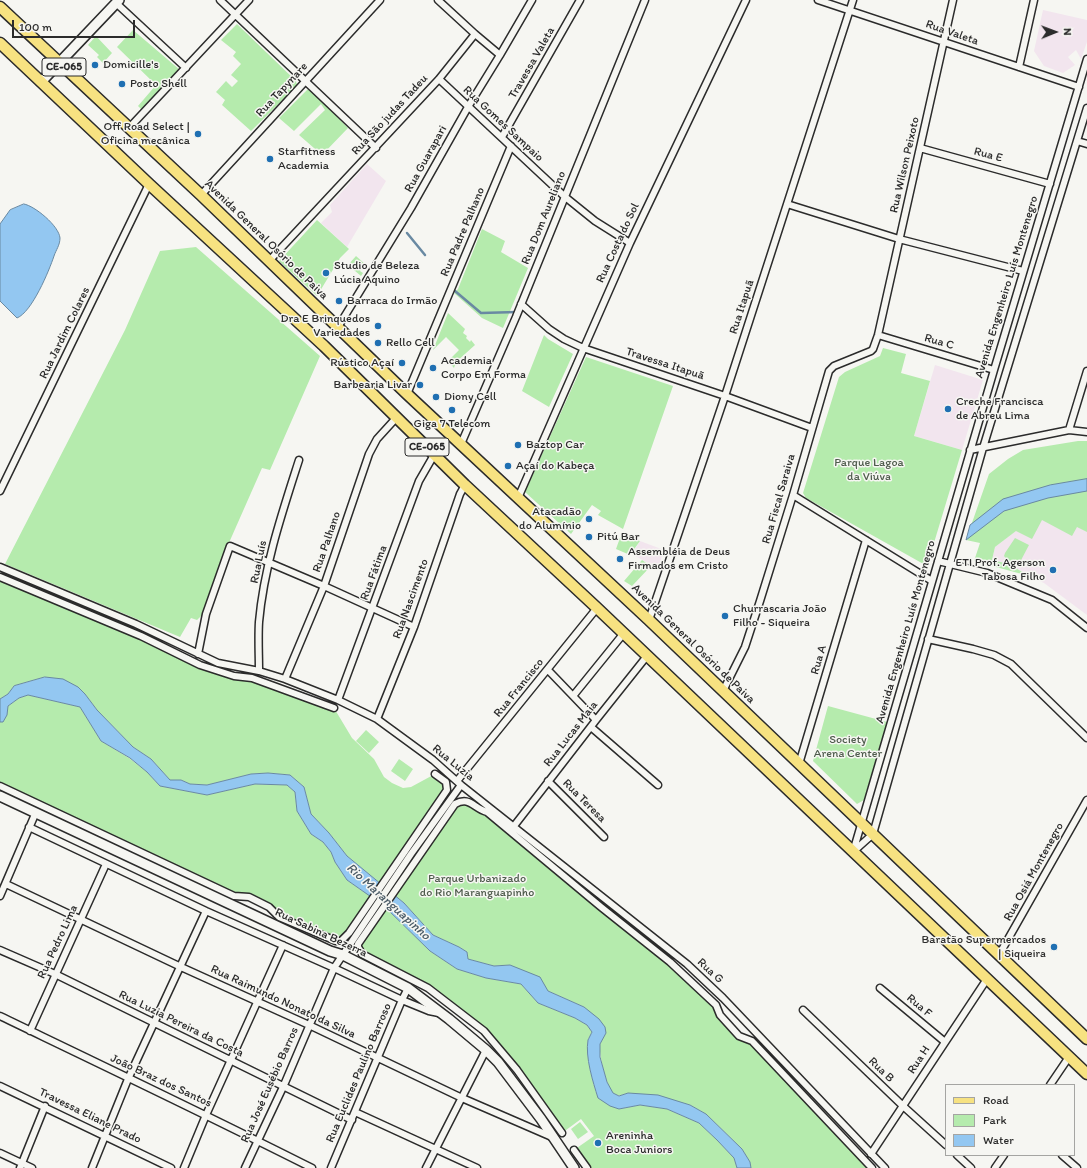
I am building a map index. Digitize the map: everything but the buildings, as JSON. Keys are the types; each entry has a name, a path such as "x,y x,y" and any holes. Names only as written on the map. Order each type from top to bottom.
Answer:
{"main road":[{"path":"41,82 117,2"},
{"name":"Avenida General Osório de Paiva","path":"0,7 201,195 407,394 649,620 1087,1039"},
{"name":"CE-065","path":"0,42 324,346 465,486 648,656 1087,1074"},
{"name":"Rua Sabina Bezerra","path":"0,796 330,951 343,955 408,988 441,1013 486,1050 498,1062 541,1119 574,1168"}],"street":[{"path":"220,0 376,148"},
{"path":"129,128 249,0"},
{"name":"Rua Tapynare","path":"201,195 380,0"},
{"path":"438,0 500,56"},
{"name":"Rua Guarapari","path":"338,327 411,208 468,107 500,56 532,0"},
{"name":"Travessa Valeta","path":"502,137 580,0"},
{"name":"Rua Dom Aureliano","path":"461,444 521,304 645,0"},
{"name":"Rua Costa do Sol","path":"518,498 630,243 746,0"},
{"name":"Rua Valeta","path":"818,0 1079,87"},
{"name":"Rua Itapuã","path":"649,620 725,396 853,0"},
{"name":"Rua Wilson Peixoto","path":"878,336 944,42 952,0"},
{"path":"1019,67 1034,0"},
{"path":"117,2 186,68"},
{"name":"Rua São judas Tadeu","path":"269,261 439,79 475,34"},
{"name":"Avenida Engenheiro Luís Montenegro","path":"854,852 970,450 1087,59"},
{"name":"Rua Gomes Sampaio","path":"439,79 564,196 595,221 630,243"},
{"name":"Avenida Engenheiro Luís Montenegro","path":"873,834 983,448 1087,108"},
{"path":"1077,141 1087,144"},
{"name":"Rua Padre Palhano","path":"407,394 511,146"},
{"name":"Rua E","path":"920,148 1050,184"},
{"name":"Rua Jardim Colares","path":"0,491 150,184"},
{"path":"787,204 899,239 1023,271"},
{"path":"1029,253 1041,257"},
{"name":"Travessa Itapuã","path":"521,304 549,329 564,339 583,348 725,396 812,428"},
{"name":"Rua C","path":"878,336 994,370"},
{"name":"Rua Fiscal Saraiva","path":"724,692 745,647 793,495 830,368 871,351 878,336"},
{"path":"1069,430 1087,371"},
{"name":"Rua Palhano","path":"285,680 324,586 369,454 377,439 396,417"},
{"path":"970,450 1069,430 1087,432"},
{"name":"Rua Fátima","path":"338,700 373,609 419,481 434,455"},
{"name":"Rua Luís","path":"259,671 259,622 268,562 280,518 299,460"},
{"name":"Rua Nascimento","path":"376,719 414,627 460,494 465,486"},
{"path":"793,495 932,581"},
{"name":"Rua A","path":"799,764 866,540"},
{"path":"198,654 206,614 230,546 324,586 414,627"},
{"path":"938,561 987,573 1052,600 1087,628"},
{"path":"0,568 136,624 218,663 259,671 285,680 338,700 376,719"},
{"path":"0,577 141,636 200,665 234,676 252,678 334,708"},
{"name":"Rua Francisco","path":"343,955 358,926 408,852 459,783 597,608"},
{"path":"573,696 624,634"},
{"path":"928,639 994,655 1011,664 1087,738"},
{"name":"Rua Lucas Maia","path":"514,826 591,726 648,656"},
{"path":"548,670 596,720"},
{"name":"Rua Luzia","path":"376,719 432,760 514,826"},
{"path":"591,726 658,785"},
{"path":"408,852 447,790 446,782 435,774"},
{"name":"Rua Teresa","path":"548,781 604,837"},
{"path":"0,786 234,896 250,897 269,907 279,917 336,941 341,941 358,926"},
{"path":"562,1133 517,1070 484,1031 428,988 362,954 359,951 358,944 455,804 461,801 465,800 479,810 487,812 601,907 670,962 716,1005 720,1015 739,1036 752,1041 872,1168"},
{"name":"Rua Osiá Montenegro","path":"999,955 1087,800"},
{"path":"0,896 36,812"},
{"name":"Rua G","path":"514,826 697,974 723,998 872,1154"},
{"path":"29,827 402,1000 429,1011 441,1013"},
{"path":"854,852 873,834"},
{"name":"Rua Pedro Lima","path":"30,1031 106,864"},
{"name":"Rua Raimundo Nonato da Silva","path":"6,884 462,1098 552,1137"},
{"path":"92,1168 128,1079 206,910"},
{"path":"184,1168 206,1115 283,945"},
{"name":"Rua Luzia Pereira da Costa","path":"0,950 56,974 231,1061 284,1085 352,1120"},
{"name":"Rua José Eusébio Barros","path":"245,1168 284,1085 334,968 343,955"},
{"name":"Rua H","path":"872,1154 986,979"},
{"name":"Rua Euclides Paulino Barroso","path":"331,1168 408,988"},
{"name":"Rua F","path":"880,988 945,1042"},
{"name":"Rua B","path":"803,1010 903,1106 945,1143"},
{"name":"João Braz dos Santos","path":"0,1016 128,1079 206,1115 312,1168"},
{"path":"426,1168 486,1050"},
{"path":"1051,1084 1069,1057"},
{"name":"Travessa Eliane Prado","path":"0,1086 45,1106 171,1168"},
{"path":"21,1166 45,1106"},
{"path":"355,1112 477,1168"},
{"path":"574,1150 587,1168"},
{"path":"0,1153 21,1166 32,1168"},
{"path":"872,1154 885,1168"},
{"path":"958,1156 971,1168"},
{"path":"995,1168 1003,1156"},
{"path":"1063,1156 1076,1168"}],"shaded area":[{"path":"1043,10 1087,20 1087,42 1081,59 1076,50 1068,57 1075,65 1063,73 1044,66 1034,51"},
{"path":"367,164 386,181 347,247 321,223 332,212 330,205"},
{"name":"Creche Francisca de Abreu Lima","path":"935,365 983,380 962,450 914,436"},
{"name":"ETI Prof. Agerson Tabosa Filho","path":"1045,518 1087,520 1087,615 1044,583 1009,564 992,560 995,547 1021,527"},
{"path":"640,541 664,550 658,569 632,554"}],"green space":[{"path":"237,24 295,80 297,84 295,88 251,131 222,105 225,100 216,92 226,81 232,87 238,81 231,75 241,64 233,56 236,52 221,40"},
{"path":"133,30 180,70 142,110 138,106 156,85 117,47"},
{"path":"96,36 112,53 103,63 97,57 99,55 88,45"},
{"path":"309,88 348,128 322,155 299,135 325,110 321,104 294,131 279,118"},
{"path":"317,220 349,249 340,258 317,296 279,261"},
{"path":"482,229 505,241 501,252 528,268 503,328 482,318 454,293 458,289"},
{"path":"196,247 320,356 270,470 262,468 228,545 206,611 197,620 191,618 180,637 5,564 125,330 160,251"},
{"path":"356,256 365,264 360,271 363,273 361,276 348,265"},
{"path":"448,313 465,329 463,333 467,336 466,338 470,342 471,340 475,345 456,362 454,368 448,361 459,350 446,337 433,350"},
{"path":"544,335 573,354 549,407 522,391"},
{"name":"Parque Lagoa da Viúva","path":"883,348 906,354 901,373 930,381 914,436 962,450 927,566 806,498 803,493 839,377 845,372 880,356"},
{"path":"586,357 673,386 623,529 598,515 601,511 592,505 571,534 525,492"},
{"path":"1078,441 1087,441 1087,532 1077,527 1072,536 1042,520 1032,539 1016,531 995,547 992,560 1009,564 1029,576 974,561 980,543 966,540 989,474 1008,459 1023,450"},
{"path":"621,535 640,541 630,555 616,549"},
{"path":"1015,538 1029,545 1019,564 1008,561 1004,556"},
{"path":"642,560 651,566 632,586 624,581"},
{"name":"Parque Urbanizado do Rio Maranguapinho","path":"0,577 200,665 252,678 334,708 352,738 374,759 384,777 392,783 403,788 411,787 435,774 447,786 382,885 347,856 329,833 311,814 304,787 290,775 268,773 251,774 207,785 190,784 181,780 170,780 151,759 133,747 97,710 85,694 45,677 14,686 8,694 0,699"},
{"path":"28,695 80,707 101,741 129,758 147,772 160,786 207,795 255,784 287,785 295,792 297,811 311,834 323,842 331,852 335,862 347,880 373,897 341,941 279,917 250,897 234,896 0,786 0,722 3,721 8,706 19,698"},
{"name":"Society Arena Center","path":"828,706 887,722 864,800 857,804 813,761"},
{"path":"366,730 379,742 369,753 356,741"},
{"path":"399,759 413,769 405,781 391,771"},
{"name":"Parque Urbanizado do Rio Maranguapinho","path":"461,801 487,812 693,983 739,1036 752,1041 872,1168 751,1168 750,1162 742,1149 706,1114 690,1105 628,1093 619,1095 613,1093 608,1084 600,1054 600,1044 606,1033 584,1007 548,991 510,965 494,966 468,959 467,952 433,935 404,903 393,894"},
{"name":"Parque Urbanizado do Rio Maranguapinho","path":"384,906 430,951 457,969 486,978 521,984 538,1003 575,1018 587,1025 592,1032 588,1040 587,1047 592,1077 598,1098 619,1109 640,1105 667,1109 699,1123 734,1158 737,1168 587,1168 574,1150 594,1136 581,1119 562,1133 494,1042 435,993 362,954 358,944"},
{"path":"580,1122 588,1132 578,1139 571,1129"}],"water":[{"path":"24,204 40,212 51,222 59,233 60,241 34,300 23,314 17,318 0,301 0,224 10,210"},
{"path":"1087,479 1087,491 1048,498 1004,511 966,540 970,525 1003,499 1050,485"},
{"name":"Rio Maranguapinho","path":"45,677 63,679 78,687 97,710 133,747 151,759 170,780 181,780 190,784 207,785 251,774 268,773 290,775 304,787 311,814 329,833 347,856 404,903 433,935 467,952 468,959 494,966 510,965 540,977 548,991 584,1007 599,1019 605,1027 606,1033 600,1044 600,1057 607,1082 613,1093 619,1096 628,1093 658,1095 690,1105 706,1114 742,1149 750,1162 751,1168 737,1168 734,1158 699,1123 667,1109 640,1105 619,1109 610,1106 598,1098 592,1077 587,1047 588,1040 592,1032 587,1025 575,1018 538,1003 521,984 486,978 457,969 430,951 384,906 347,880 335,862 331,852 323,842 311,834 297,811 295,792 287,785 255,784 207,795 160,786 147,772 130,758 101,741 80,707 28,695 19,698 8,706 7,715 3,722 0,722 0,699 8,694 14,686"}],"waterway":[{"path":"407,233 425,255"},
{"path":"455,291 481,313 517,312"}],"place":[{"name":"Domicille's","path":"95,65"},
{"name":"Posto Shell","path":"122,84"},
{"name":"Off Road Select | Oficina mecânica","path":"198,134"},
{"name":"Starfitness Academia","path":"270,159"},
{"name":"Studio de Beleza Lúcia Aquino","path":"326,273"},
{"name":"Barraca do Irmão","path":"339,301"},
{"name":"Dra E Brinquedos Variedades","path":"378,326"},
{"name":"Rello Cell","path":"378,343"},
{"name":"Rústico Açaí","path":"402,363"},
{"name":"Academia Corpo Em Forma","path":"433,368"},
{"name":"Barbearia Livar","path":"420,385"},
{"name":"Diony Cell","path":"436,397"},
{"name":"Creche Francisca de Abreu Lima","path":"948,409"},
{"name":"Giga 7 Telecom","path":"452,410"},
{"name":"Baztop Car","path":"518,445"},
{"name":"Açaí do Kabeça","path":"508,466"},
{"name":"Atacadão do Alumínio","path":"589,519"},
{"name":"Pitú Bar","path":"589,537"},
{"name":"Assembléia de Deus Firmados em Cristo","path":"620,559"},
{"name":"ETI Prof. Agerson Tabosa Filho","path":"1053,570"},
{"name":"Churrascaria João Filho - Siqueira","path":"725,616"},
{"name":"Baratão Supermercados | Siqueira","path":"1054,947"},
{"name":"Areninha Boca Juniors","path":"598,1143"}]}
